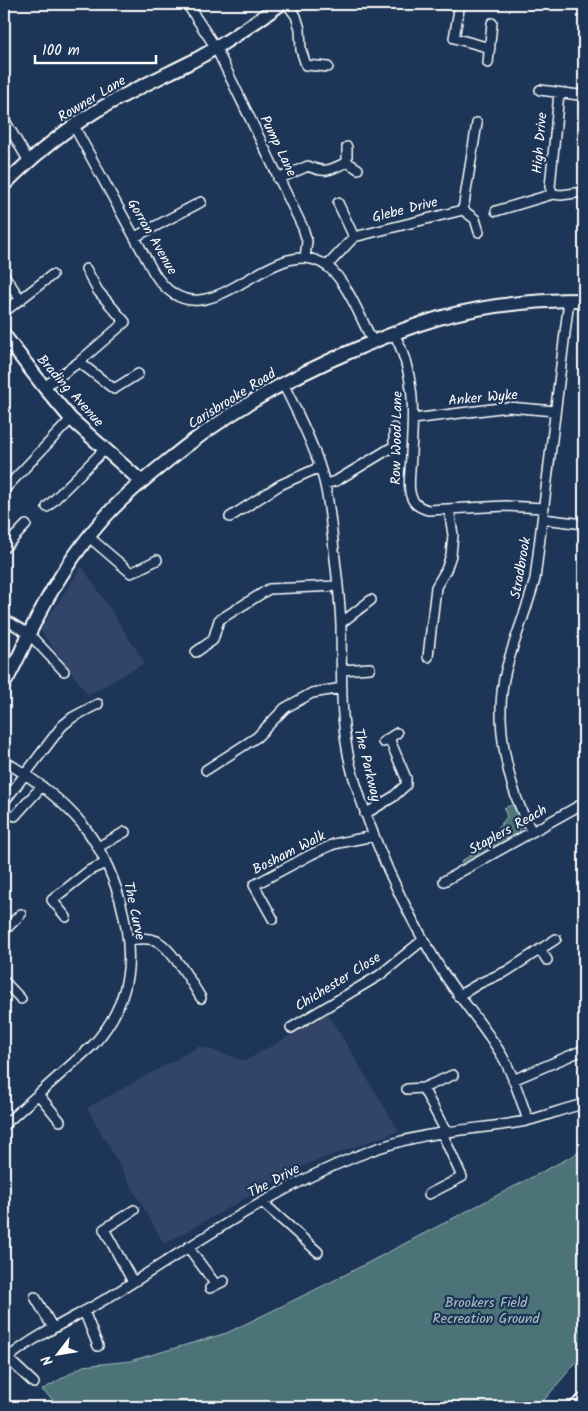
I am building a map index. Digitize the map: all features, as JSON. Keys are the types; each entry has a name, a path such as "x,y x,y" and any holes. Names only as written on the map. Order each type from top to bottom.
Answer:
{"street":[{"name":"Pump Lane","path":"187,4 216,48 308,241 305,258"},
{"path":"460,4 454,38 490,48"},
{"name":"Rowner Lane","path":"4,185 28,160 98,110 216,48 279,5"},
{"path":"279,5 296,16 300,29 301,50 306,65 328,67"},
{"path":"488,63 492,23"},
{"path":"540,90 579,95"},
{"name":"High Drive","path":"552,194 550,188 558,93"},
{"path":"4,119 28,160"},
{"path":"477,123 463,210 475,219 479,232"},
{"name":"Gorran Avenue","path":"74,126 162,285 173,294 187,299 213,298 279,262 305,258 315,260 326,266 342,284 373,342"},
{"path":"347,147 347,162"},
{"path":"278,179 308,164 318,171 329,175 347,162"},
{"path":"347,162 358,169"},
{"path":"496,212 552,194 561,195 584,192"},
{"path":"135,238 201,202"},
{"path":"326,266 354,236 338,203"},
{"name":"Glebe Drive","path":"354,236 463,210"},
{"path":"44,387 79,362 125,322 98,291 86,269"},
{"path":"4,275 21,300"},
{"path":"4,312 52,275"},
{"name":"Stradbrook","path":"532,832 522,814 509,776 504,749 502,695 505,672 528,607 535,579 569,300"},
{"name":"Carisbrooke Road","path":"4,684 16,665 29,634 54,586 89,537 116,506 142,482 206,431 233,413 284,383 373,342 440,318 483,308 584,300"},
{"name":"Row Wood Lane","path":"394,333 401,346 408,368 413,394 409,490 413,502 428,510 505,506 544,508"},
{"name":"Brading Avenue","path":"4,335 71,419 142,482"},
{"path":"79,362 114,389 138,374"},
{"name":"The Parkway","path":"284,383 313,446 325,484 341,623 342,708 346,750 365,814 392,880 423,940 458,996 505,1062 528,1120"},
{"name":"Anker Wyke","path":"413,419 508,407 555,411"},
{"path":"4,490 71,419"},
{"path":"325,484 336,481 394,446 394,428"},
{"path":"47,506 104,450"},
{"path":"230,516 280,485 320,467"},
{"path":"428,657 436,587 446,570 451,555 453,535 450,509"},
{"path":"543,519 584,524"},
{"path":"4,548 26,525"},
{"path":"89,537 131,573 158,560"},
{"path":"196,652 213,640 219,620 269,589 338,586"},
{"path":"341,623 371,600"},
{"path":"4,619 29,634 64,671"},
{"path":"342,670 370,668"},
{"path":"206,770 257,737 285,708 312,693 342,688"},
{"path":"4,802 62,726 73,717 98,704"},
{"path":"365,814 393,797 406,785 406,778 390,738"},
{"name":"The Curve","path":"4,761 42,786 65,807 82,825 98,847 115,883 129,940 129,966 126,981 115,1015 104,1033 4,1125"},
{"path":"15,816 42,786"},
{"name":"Staplers Reach","path":"444,880 584,803"},
{"path":"98,847 125,832"},
{"name":"Bosham Walk","path":"273,919 254,885 319,850 334,844 373,836"},
{"path":"66,916 52,900 90,870 106,863"},
{"path":"4,931 20,914"},
{"path":"129,940 146,938 157,941 181,965 201,998"},
{"path":"458,996 507,970 556,939"},
{"name":"Chichester Close","path":"291,1028 380,975 423,940"},
{"path":"540,949 548,960"},
{"path":"4,981 21,999"},
{"path":"513,1080 581,1051"},
{"path":"407,1089 423,1088 453,1075"},
{"path":"423,1088 444,1132 462,1177 429,1194"},
{"path":"38,1094 60,1121"},
{"name":"The Drive","path":"6,1356 133,1282 262,1202 357,1156 391,1144 444,1132 528,1120 584,1104"},
{"path":"262,1202 318,1252"},
{"path":"133,1282 104,1228 134,1210"},
{"path":"188,1247 217,1285"},
{"path":"35,1297 54,1328"},
{"path":"84,1311 98,1346"},
{"path":"6,1356 34,1383"},
{"path":"575,1407 584,1400"}],"shaded area":[{"path":"82,566 145,663 88,695 40,630"},
{"path":"328,1014 399,1131 307,1164 164,1244 87,1108 200,1046 245,1061"}],"green space":[{"path":"515,804 522,825 519,833 463,865 461,861 479,851 507,817 504,808"},
{"name":"Brookers Field Recreation Ground","path":"584,1150 584,1353 538,1407 61,1407 42,1390 83,1366 130,1361 227,1333 333,1281"}]}
